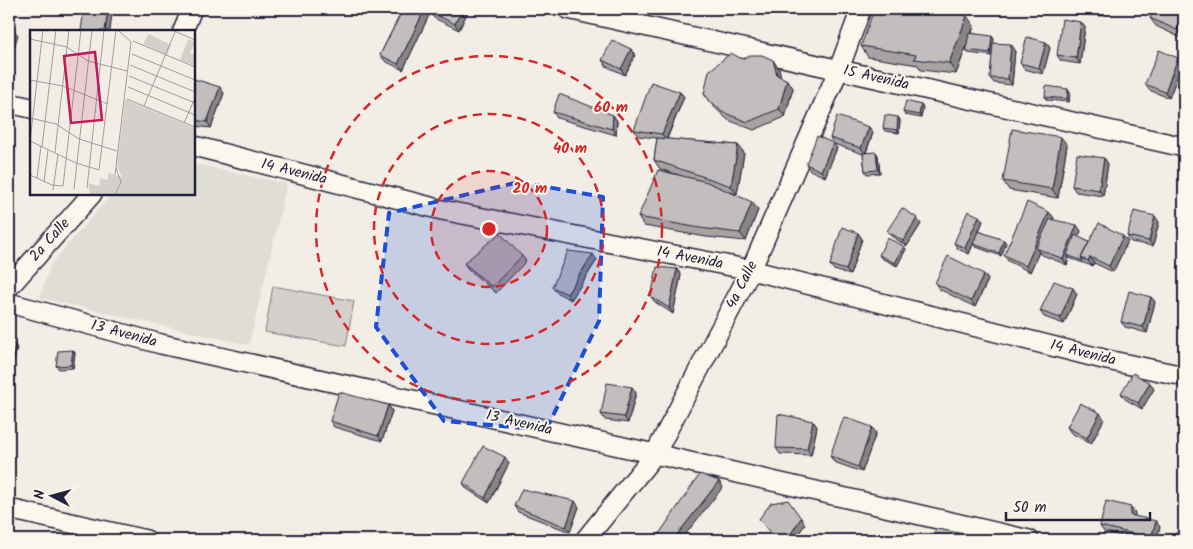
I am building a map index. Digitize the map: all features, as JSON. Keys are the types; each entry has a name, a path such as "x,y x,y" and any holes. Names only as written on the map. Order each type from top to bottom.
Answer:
{"street":[{"path":"182,30 192,9"},
{"name":"15 Avenida","path":"568,9 1184,147"},
{"name":"4a Calle","path":"585,540 655,454 751,270 838,69 861,9"},
{"path":"9,103 30,108"},
{"name":"14 Avenida","path":"195,146 442,210 751,270 1107,360 1184,376"},
{"name":"2a Calle","path":"9,287 91,195"},
{"name":"13 Avenida","path":"9,303 161,344 655,454 1029,540"},
{"path":"9,509 146,540"}],"highlighted area":[{"path":"519,182 603,197 599,321 546,430 444,421 376,327 389,213"}],"shaded area":[{"path":"195,164 287,184 249,345 40,298 50,265 111,195 195,195"},
{"path":"273,286 354,301 346,346 265,332"}],"building":[{"path":"84,9 108,9 105,30 81,30"},
{"path":"403,9 425,9 398,64 380,55"},
{"path":"432,9 462,9 455,24 430,12"},
{"path":"874,9 948,9 967,16 949,63 914,59 916,55 861,46"},
{"path":"1154,9 1184,9 1184,14 1177,30 1150,18"},
{"path":"1062,19 1081,22 1076,58 1057,55"},
{"path":"9,28 14,30 9,45"},
{"path":"969,33 992,36 990,53 966,50"},
{"path":"1027,37 1046,42 1039,68 1020,63"},
{"path":"612,40 631,49 621,69 602,60"},
{"path":"993,43 1011,44 1008,79 990,78"},
{"path":"1159,50 1178,58 1165,92 1145,84"},
{"path":"731,53 742,59 750,55 762,55 773,60 777,75 787,80 779,109 748,122 722,112 704,94 709,71"},
{"path":"195,79 220,87 207,122 195,120"},
{"path":"651,82 680,92 662,134 634,130"},
{"path":"1046,86 1068,89 1067,99 1045,97"},
{"path":"559,94 613,115 612,129 553,112"},
{"path":"906,101 921,105 919,115 903,112"},
{"path":"885,115 898,117 897,130 883,128"},
{"path":"837,116 869,127 861,148 830,138"},
{"path":"1012,129 1061,137 1052,189 1003,181"},
{"path":"817,136 833,143 821,171 806,164"},
{"path":"657,138 738,145 731,186 654,160"},
{"path":"876,152 878,170 865,171 863,153"},
{"path":"1077,154 1104,158 1099,190 1072,186"},
{"path":"658,170 707,182 752,202 740,233 638,217"},
{"path":"1027,202 1049,212 1026,266 1004,255"},
{"path":"902,208 917,218 903,241 887,231"},
{"path":"968,211 979,216 965,248 954,243"},
{"path":"1134,211 1155,216 1149,241 1127,236"},
{"path":"1050,219 1077,225 1063,259 1036,248"},
{"path":"1099,223 1123,236 1109,266 1090,257 1088,261 1081,258"},
{"path":"842,227 858,233 846,270 830,265"},
{"path":"978,231 1004,240 999,253 973,244"},
{"path":"500,233 522,256 492,287 464,263"},
{"path":"1075,235 1089,242 1081,258 1083,261 1067,255"},
{"path":"887,238 904,246 895,263 879,255"},
{"path":"568,251 593,254 567,294 552,287"},
{"path":"948,256 984,274 971,301 935,283"},
{"path":"657,267 677,269 669,308 651,297"},
{"path":"1054,281 1073,288 1060,318 1040,311"},
{"path":"1129,291 1151,297 1143,327 1121,322"},
{"path":"10,339 15,345 9,365 9,343"},
{"path":"73,350 71,365 56,366 58,351"},
{"path":"1133,373 1150,383 1138,403 1121,393"},
{"path":"607,383 632,387 624,417 601,414"},
{"path":"339,392 388,405 378,436 330,421"},
{"path":"1080,403 1100,413 1087,438 1067,427"},
{"path":"778,414 813,421 807,449 776,448"},
{"path":"844,417 872,427 858,467 830,456"},
{"path":"483,446 505,457 485,498 463,483"},
{"path":"700,474 719,481 673,540 655,540"},
{"path":"522,489 575,501 566,527 514,506"},
{"path":"788,500 801,518 787,540 776,540 759,519 771,503"},
{"path":"1106,501 1131,507 1130,515 1156,521 1151,538 1100,526"},
{"path":"1184,515 1184,538 1176,535"},
{"path":"937,529 994,539 997,540 927,540"},
{"path":"618,536 640,540 616,540"}]}
